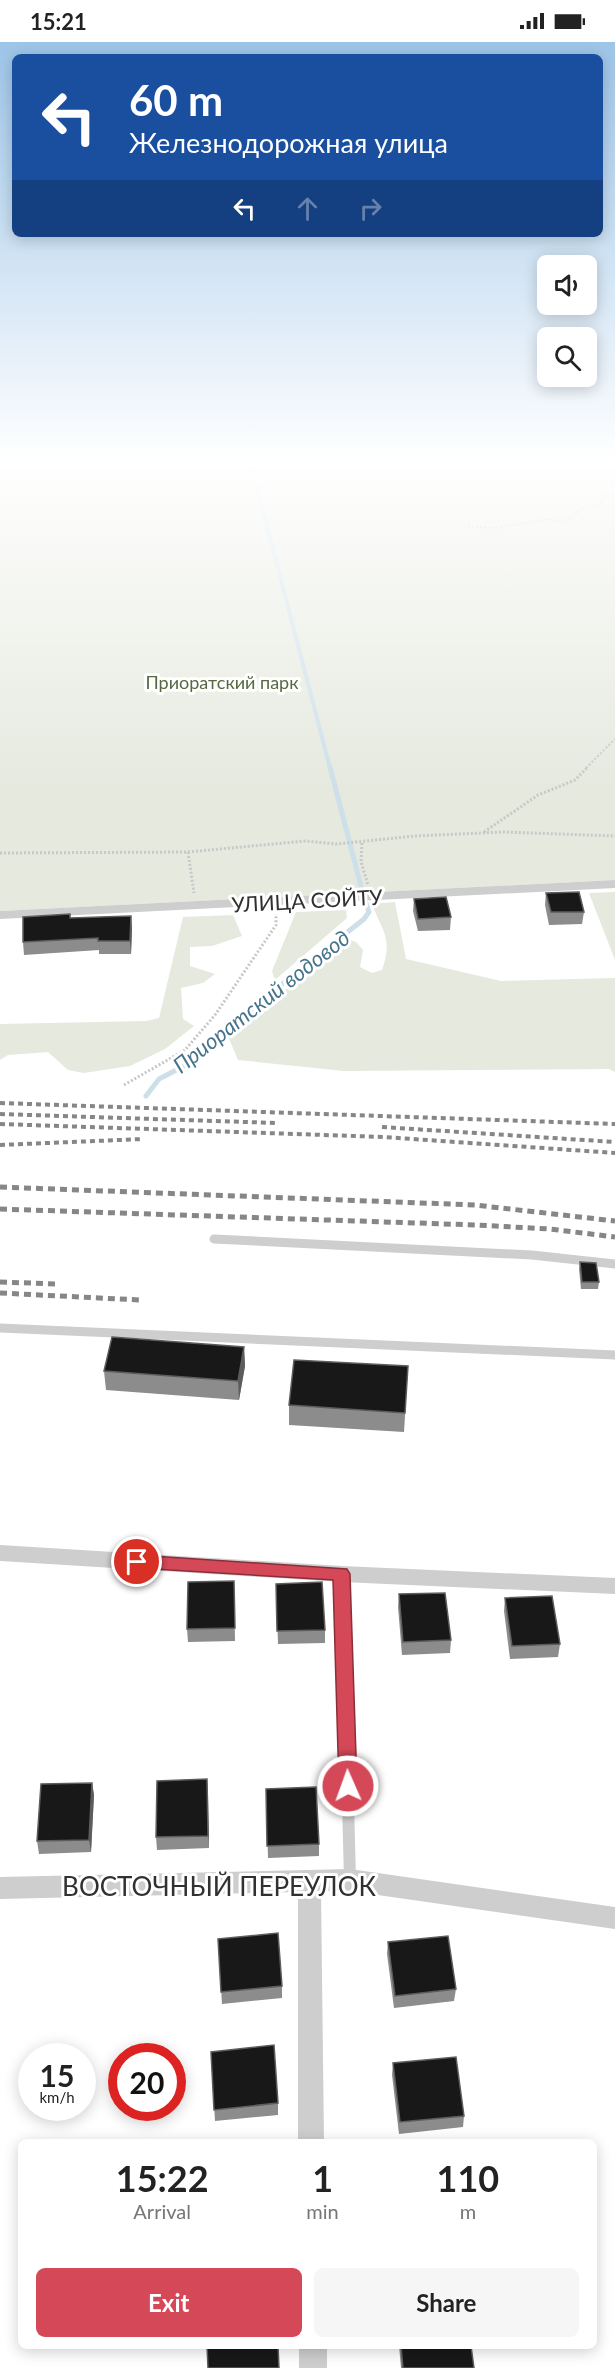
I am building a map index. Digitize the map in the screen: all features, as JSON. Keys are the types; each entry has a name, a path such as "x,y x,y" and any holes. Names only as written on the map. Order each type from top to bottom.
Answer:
{"street":[{"name":"УЛИЦА СОЙТУ","path":"0,915 615,884"},
{"path":"0,1553 342,1574 615,1586"},
{"name":"ВОСТОЧНЫЙ ПЕРЕУЛОК","path":"0,1888 350,1880 615,1918"},
{"path":"309,1882 311,2139"},
{"path":"313,2349 313,2368"}],"lane":[{"path":"214,1239 532,1255 615,1264"},
{"path":"0,1328 615,1355"},
{"path":"342,1574 350,1880"}],"path":[{"path":"483,833 538,795 575,780 615,739"},
{"path":"0,853 188,852 305,841 336,844 362,843 415,836 483,833 615,836"},
{"path":"362,843 361,862 371,897"},
{"path":"188,852 196,904"},
{"path":"124,1085 185,1050 215,1015 276,925 277,901"}],"green space":[{"name":"Приоратский парк","path":"0,574 615,574 615,880 0,911"},
{"path":"615,892 615,960 589,893"},
{"path":"395,902 406,959 501,981 615,978 615,1072 609,1069 344,1071 238,1060 227,1034 350,940 356,942 363,950 360,967 372,973 382,970 387,943 372,904"},
{"path":"346,910 347,918 275,980 272,971 296,912"},
{"path":"233,915 242,936 212,946 190,947 190,966 215,974 203,983 181,988 183,1019 194,1026 165,1049 130,1066 84,1073 68,1070 48,1052 8,1055 0,1060 0,1024 146,1021 159,1018 183,917"}],"building":[{"path":"579,892 584,912 551,912 546,893"},
{"path":"446,897 451,917 418,919 414,899"},
{"path":"70,914 70,918 131,916 130,941 98,941 98,938 23,942 23,917"},
{"path":"580,1262 596,1263 599,1282 582,1282"},
{"path":"112,1337 244,1347 238,1381 104,1371"},
{"path":"294,1360 408,1366 405,1413 289,1405"},
{"path":"234,1581 235,1628 187,1629 188,1582"},
{"path":"322,1582 325,1630 277,1631 276,1584"},
{"path":"445,1593 451,1640 403,1642 399,1594"},
{"path":"552,1596 560,1644 512,1646 505,1598"},
{"path":"207,1779 208,1836 156,1837 157,1781"},
{"path":"92,1783 89,1840 37,1841 41,1784"},
{"path":"316,1787 319,1844 267,1846 266,1789"},
{"path":"278,1933 282,1986 221,1992 218,1939"},
{"path":"448,1936 456,1989 395,1996 388,1942"},
{"path":"274,2045 278,2103 214,2110 211,2052"},
{"path":"456,2057 464,2116 400,2122 393,2063"},
{"path":"207,2349 278,2349 279,2368 208,2368"},
{"path":"401,2349 471,2349 474,2368 403,2368"}],"waterway":[{"name":"Приоратский водовод","path":"279,574 330,768"},
{"name":"Приоратский водовод","path":"330,767 362,890"},
{"name":"Приоратский водовод","path":"146,1096 159,1079 186,1065 208,1043 364,919 369,912 366,903"}],"railway":[{"path":"0,1103 615,1124"},
{"path":"0,1114 277,1123"},
{"path":"0,1124 384,1137 615,1153"},
{"path":"382,1127 615,1142"},
{"path":"0,1145 143,1139"},
{"path":"0,1187 475,1205 615,1221"},
{"path":"0,1209 476,1225 550,1229 615,1237"},
{"path":"0,1282 56,1284"},
{"path":"0,1293 140,1300"}],"route":[{"path":"137,1562 342,1574 348,1786"}]}
